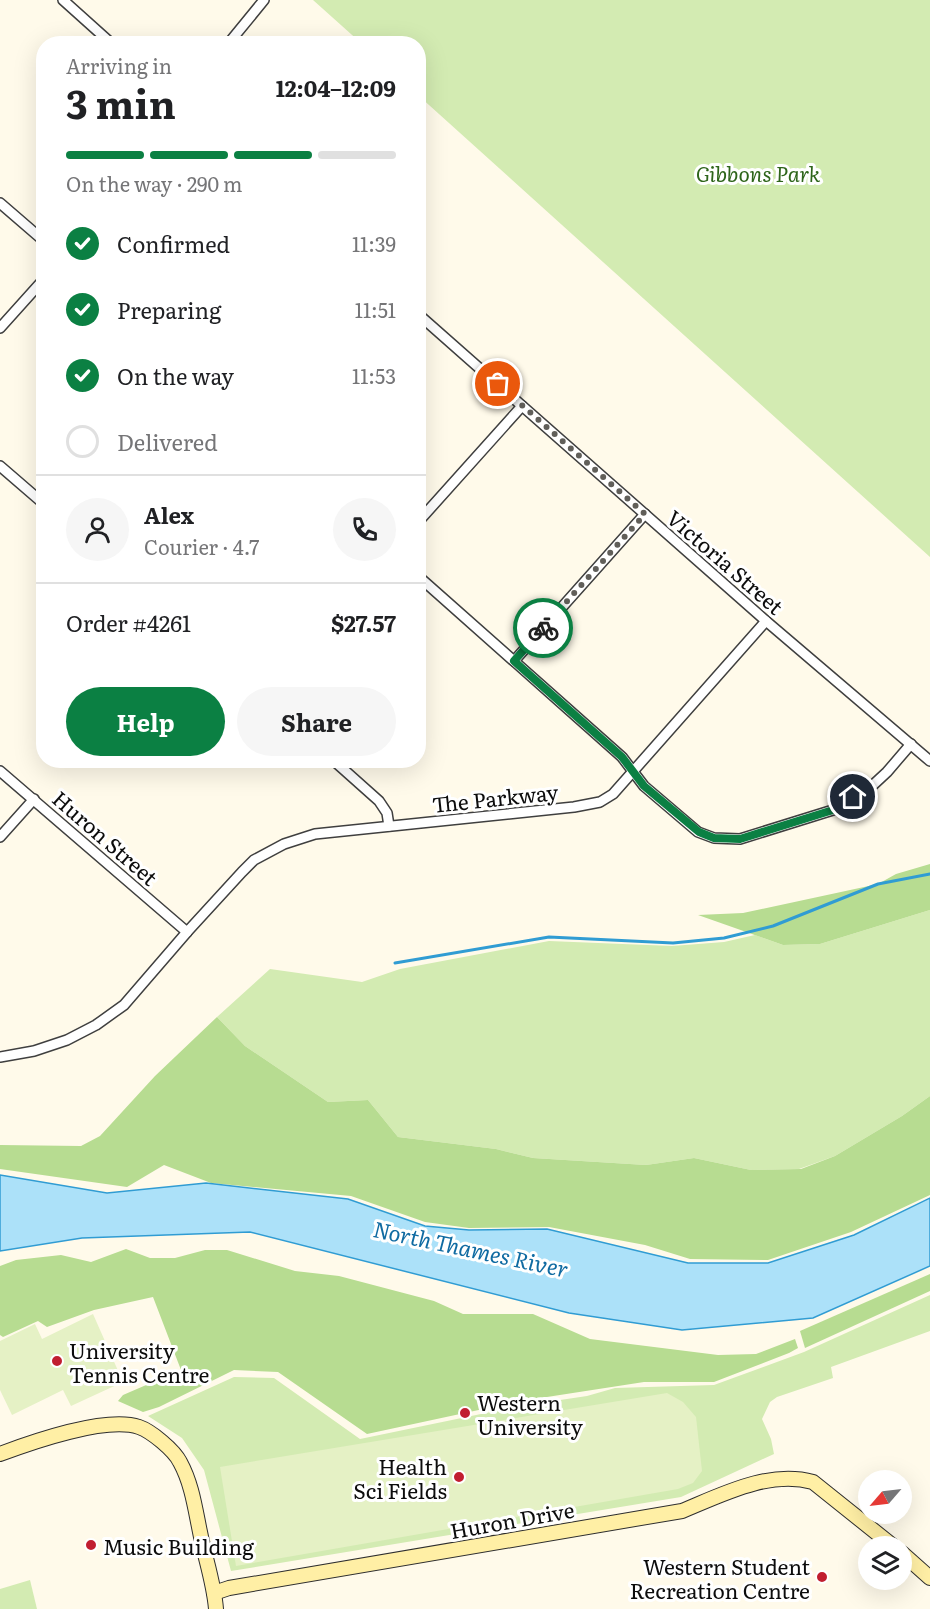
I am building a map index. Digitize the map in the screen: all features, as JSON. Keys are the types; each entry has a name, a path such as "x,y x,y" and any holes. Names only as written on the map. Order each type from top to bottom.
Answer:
{"street":[{"path":"63,0 103,36"},
{"path":"235,36 264,0"},
{"path":"0,203 36,234"},
{"path":"0,328 36,288"},
{"name":"Victoria Street","path":"426,321 766,621 930,760"},
{"path":"426,513 522,406"},
{"path":"0,466 36,497"},
{"path":"514,661 645,514"},
{"path":"426,583 622,757 644,786 699,832 714,838 740,839 833,810 873,785 911,744"},
{"name":"The Parkway","path":"0,1057 34,1052 67,1040 96,1025 124,1005 242,872 267,852 299,838 315,834 592,804 613,794 766,621"},
{"path":"342,768 379,801 387,813 389,826"},
{"name":"Huron Street","path":"0,771 186,933"},
{"path":"0,837 34,799"},
{"path":"0,1454 28,1443 89,1428 112,1425 139,1427 169,1447 180,1460 190,1483 216,1609"},
{"name":"Huron Drive","path":"214,1593 230,1588 682,1511 773,1478 798,1478 813,1482 880,1536"},
{"path":"912,1562 930,1578"}],"green space":[{"name":"Gibbons Park","path":"313,0 930,0 930,557 426,102 426,36 353,36"},
{"path":"930,864 930,910 820,944 783,945 698,915 743,913 878,884 896,874"},
{"path":"930,910 930,1096 902,1116 835,1156 799,1169 751,1170 694,1158 646,1165 533,1158 496,1149 398,1137 368,1100 328,1102 245,1046 217,1017 270,969 362,982 400,969 549,941 672,946 724,942 755,935 783,945 820,944"},
{"path":"217,1017 245,1046 328,1102 368,1100 398,1137 496,1149 533,1158 646,1165 694,1158 751,1170 801,1169 835,1156 902,1116 930,1096 930,1195 851,1232 768,1260 690,1259 645,1245 549,1227 469,1228 425,1222 351,1196 211,1183 164,1165 127,1187 0,1169 0,1145 81,1146 100,1136 155,1076"},
{"path":"126,1249 150,1258 175,1258 205,1250 227,1250 295,1271 339,1276 434,1301 463,1314 533,1314 590,1339 718,1355 756,1354 795,1339 798,1348 714,1382 644,1382 521,1401 367,1434 278,1372 234,1370 159,1407 143,1412 118,1401 123,1395 181,1370 153,1297 94,1310 47,1327 38,1321 3,1337 0,1335 0,1266 16,1260 61,1255 91,1262"},
{"path":"930,1274 930,1291 805,1348 800,1331"},
{"path":"930,1295 930,1331 831,1367 833,1378 777,1397 770,1402 762,1419 771,1439 774,1454 681,1497 231,1571 204,1470 182,1438 148,1416 234,1377 274,1378 360,1439 520,1406 587,1396 615,1388 714,1385 804,1352"},
{"name":"University Tennis Centre","path":"93,1314 123,1382 71,1406 63,1390 12,1415 0,1390 0,1341 35,1324 42,1339"},
{"name":"Health Sci Fields","path":"667,1393 683,1402 696,1417 702,1471 693,1483 678,1489 236,1566 220,1467"},
{"path":"30,1580 37,1609 0,1609 0,1589"}],"water":[{"name":"North Thames River","path":"0,1175 107,1193 206,1183 348,1199 425,1226 469,1230 547,1229 688,1263 768,1263 854,1235 930,1198 930,1266 813,1318 682,1330 569,1313 250,1232 82,1238 0,1251"}],"waterway":[{"path":"395,963 549,937 673,943 724,938 773,926 878,884 930,874"}],"way so far":[{"path":"498,384 645,514 543,628"}],"place":[{"name":"University Tennis Centre","path":"57,1361"},
{"name":"Western University","path":"465,1413"},
{"name":"Health Sci Fields","path":"459,1477"},
{"name":"Music Building","path":"91,1545"},
{"name":"Western Student Recreation Centre","path":"822,1577"}],"route":[{"path":"543,628 514,661 622,757 644,786 699,832 714,838 740,839 833,810 853,797"}]}
